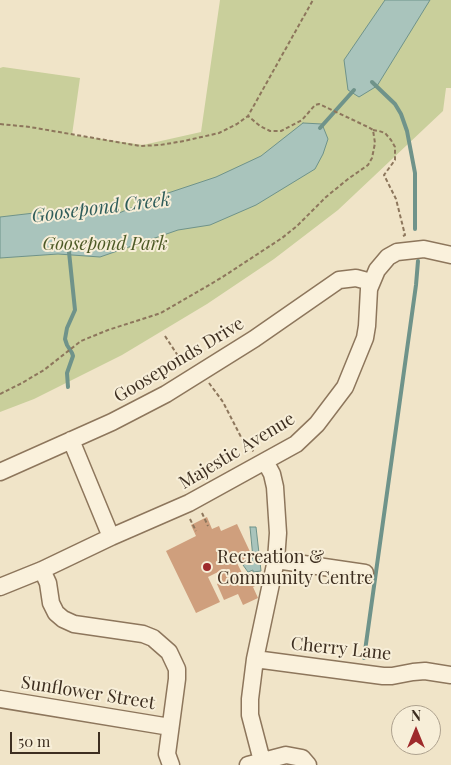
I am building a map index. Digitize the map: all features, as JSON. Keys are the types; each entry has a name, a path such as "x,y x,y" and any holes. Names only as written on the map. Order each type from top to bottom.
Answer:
{"street":[{"name":"Majestic Avenue","path":"0,587 188,504 296,444 317,424 345,386 365,338 371,282 377,270 388,258 397,252 424,249 451,255"},
{"name":"Gooseponds Drive","path":"0,472 112,422 166,394 254,339 339,280 356,278 371,282"},
{"path":"71,440 111,537"},
{"path":"265,460 272,474 275,487 278,533 276,560 255,659 250,699 255,763 286,755 302,758 308,765"},
{"path":"276,560 365,573"},
{"path":"42,570 48,583 56,613 63,619 74,624 143,634 154,638 169,652 177,669 167,754 171,765"},
{"name":"Cherry Lane","path":"255,659 383,676 425,671 451,675"},
{"name":"Sunflower Street","path":"0,699 170,727"}],"path":[{"path":"0,124 30,127 140,146 184,142 219,133 248,116 313,0"},
{"path":"248,116 260,126 270,131 281,131 302,120 315,105 319,104 373,130 385,133 395,147 395,160 384,175 396,199 405,235 396,241"},
{"path":"0,394 22,384 44,370 72,347 94,334 161,313 221,278 282,238 326,197 368,165 375,143 373,130"},
{"path":"165,336 187,368"},
{"path":"207,382 223,402 242,439 258,457 265,460"},
{"path":"199,506 208,526"},
{"path":"187,512 196,531"}],"green space":[{"name":"Goosepond Park","path":"220,0 451,0 451,88 446,88 443,111 338,210 274,259 207,304 122,355 34,399 0,412 0,68 80,78 72,135 143,145 201,132"}],"water":[{"path":"385,0 430,0 377,86 359,97 348,90 344,60"},
{"path":"303,123 322,124 328,139 315,169 256,205 210,225 178,230 100,257 58,254 0,258 0,217 60,210 119,213 168,193 216,177 261,156"},
{"path":"250,527 256,527 261,571 253,572 253,570 248,572 243,565 253,558"}],"building":[{"name":"Recreation & Community Centre","path":"207,517 212,529 219,526 221,531 237,524 252,556 237,563 243,575 249,573 258,598 243,605 238,594 224,600 217,584 222,581 218,572 208,577 220,602 196,613 166,551 196,536 191,525"}],"waterway":[{"path":"372,82 395,104 407,131 415,173 415,229"},
{"name":"Goosepond Creek","path":"320,128 354,90"},
{"path":"68,387 67,373 73,356 65,339 67,328 75,310 69,252"},
{"path":"364,658 418,261"}],"place":[{"name":"Recreation & Community Centre","path":"207,567"}]}
